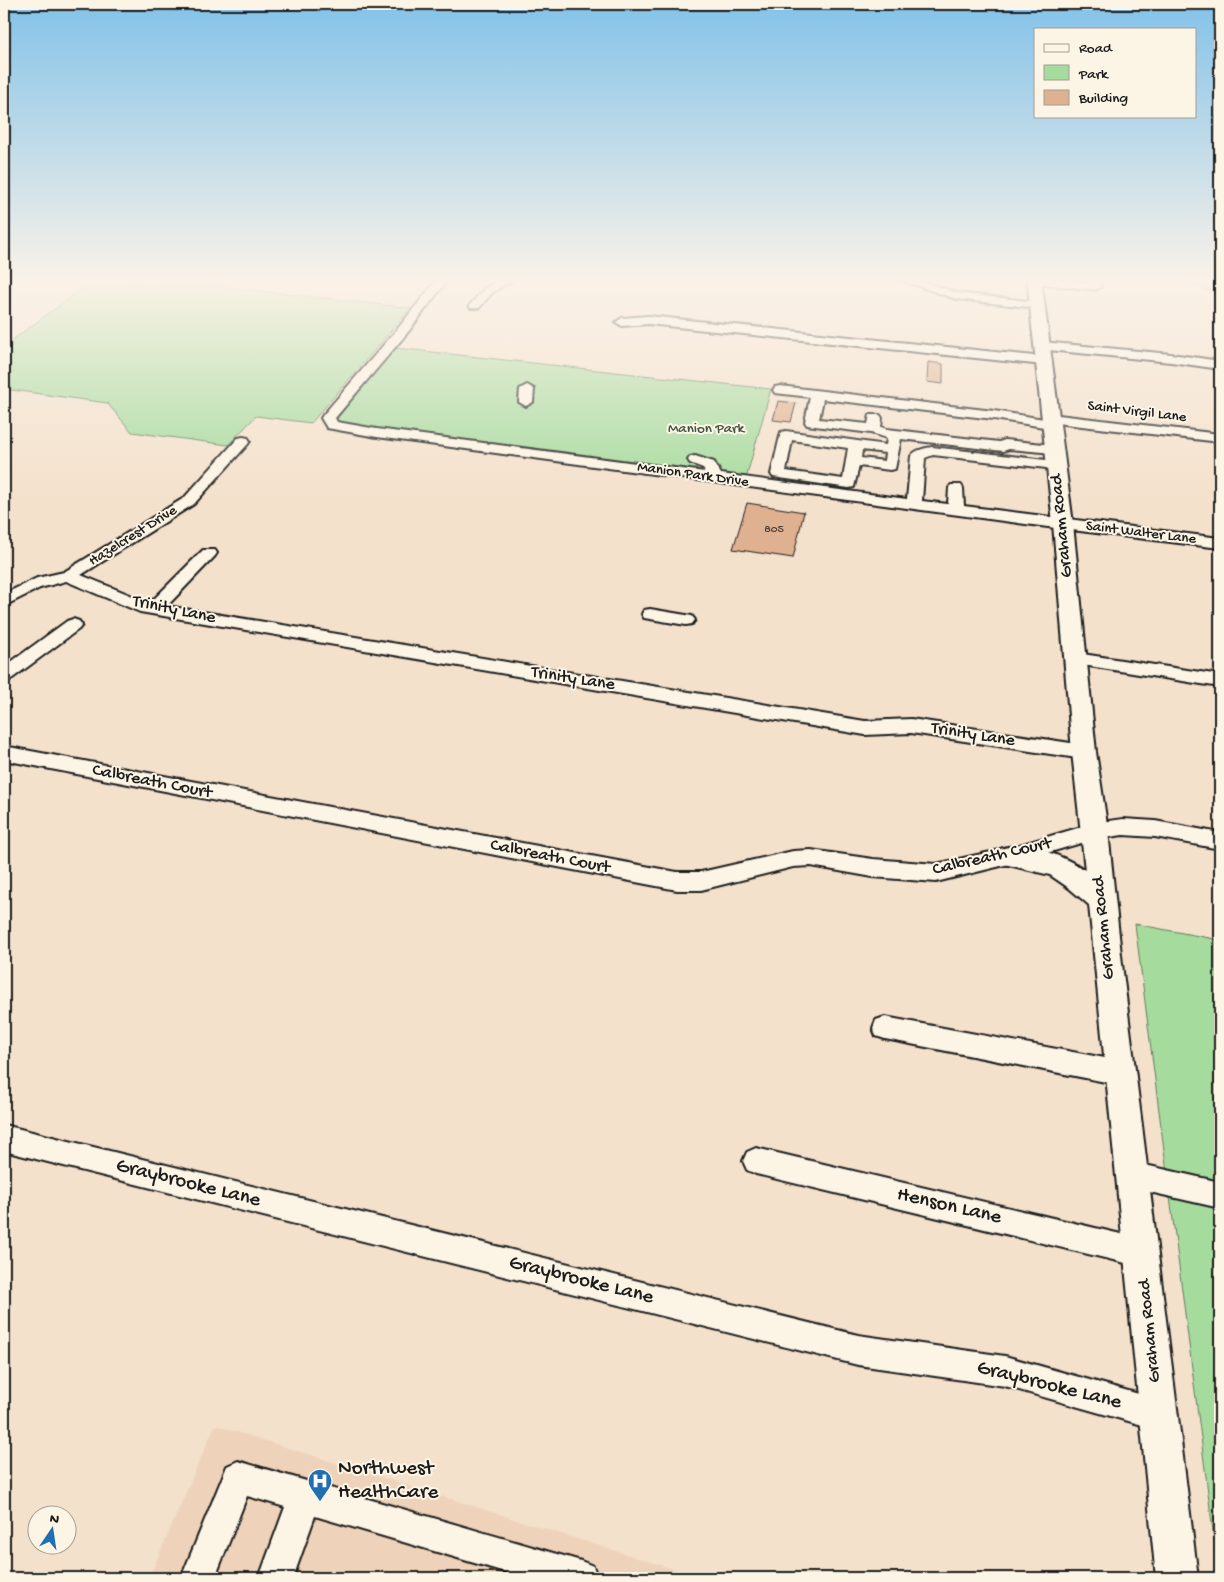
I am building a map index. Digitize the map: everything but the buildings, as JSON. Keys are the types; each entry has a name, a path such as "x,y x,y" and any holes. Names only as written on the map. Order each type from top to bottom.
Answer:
{"main road":[{"name":"Graham Road","path":"1043,354 1063,524 1084,752 1095,831 1101,900 1177,1578"},
{"path":"1009,856 1043,860 1060,867 1072,874 1101,900"}],"street":[{"name":"Manion Park Drive","path":"385,352 328,418 332,425 377,433 715,478 814,485 914,504 1063,524"},
{"path":"1018,352 1171,358 1220,365"},
{"name":"Saint Virgil Lane","path":"780,390 1050,421 1220,438"},
{"path":"817,394 812,422 1003,447 1006,444 1054,457"},
{"path":"874,430 877,401"},
{"path":"824,440 828,424"},
{"path":"853,461 890,466 894,434"},
{"path":"856,445 849,484 814,485 778,474 786,435 892,450"},
{"name":"Hazelcrest Drive","path":"4,601 30,586 51,578 68,576 189,501 243,441"},
{"path":"579,460 587,445"},
{"path":"914,504 918,456 932,451 1054,457"},
{"path":"696,460 709,464 715,478"},
{"path":"956,488 956,510"},
{"name":"Saint Walter Lane","path":"1063,524 1220,543"},
{"path":"154,609 209,553"},
{"name":"Trinity Lane","path":"68,576 140,607 865,728 912,726 1084,752"},
{"path":"650,614 686,620"},
{"path":"4,676 73,625"},
{"path":"1076,659 1220,681"},
{"name":"Calbreath Court","path":"4,753 677,881 701,881 794,859 811,858 873,868 936,873 1009,856 1095,831 1139,828 1220,841"},
{"path":"884,1028 1121,1073"},
{"name":"Graybrooke Lane","path":"4,1138 858,1350 1005,1371 1160,1415"},
{"name":"Henson Lane","path":"756,1161 1142,1253"},
{"path":"1132,1176 1220,1195"},
{"path":"198,1578 238,1477 535,1572 581,1578"},
{"path":"276,1578 305,1497"}],"shaded area":[{"name":"Northwest HealthCare","path":"215,1425 702,1578 149,1578"}],"green space":[{"path":"4,352 373,352 311,423 256,416 228,445 132,432 107,403 4,389"},
{"name":"Manion Park","path":"392,352 430,352 771,389 745,482 330,427"},
{"path":"1135,924 1220,940 1220,1578 1219,1578"}],"place":[{"name":"Northwest HealthCare","path":"320,1502"}]}
